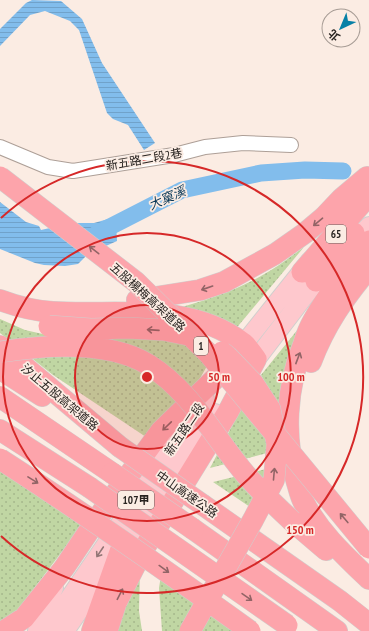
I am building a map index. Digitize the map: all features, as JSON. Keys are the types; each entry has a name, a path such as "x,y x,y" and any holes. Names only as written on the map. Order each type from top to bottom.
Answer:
{"highway":[{"name":"五股楊梅高架道路","path":"0,176 136,282 209,354 369,548"},
{"name":"65","path":"309,277 368,182"},
{"path":"0,300 31,304 100,306 200,290 224,282 275,254 310,229 324,217 341,198 368,182"},
{"name":"65","path":"309,277 369,214"},
{"path":"369,241 332,289 312,322 295,364 289,402 288,437 292,466 302,499 318,526 339,551 369,579"},
{"path":"369,268 332,317 319,342 309,368 303,393 302,426 304,462 312,492 326,518 369,573"},
{"path":"0,300 52,312 129,312 184,317 218,327 250,351 228,412 142,552 116,603 107,631"},
{"path":"0,309 35,324 49,326 91,329 128,328 164,330 196,337 227,356 253,383 270,409 277,444 274,480 190,631"},
{"name":"汐止五股高架道路","path":"0,346 120,447"},
{"path":"0,352 28,348 72,346 114,352 133,357 148,364 177,386 247,476 292,521 369,587"},
{"name":"中山高速公路","path":"0,369 120,447 340,601 369,624"},
{"path":"4,631 24,618 64,568 161,431 225,369"},
{"name":"中山高速公路","path":"0,397 193,529 337,631"},
{"path":"0,430 89,487 291,628"},
{"path":"0,459 141,553 250,631"},
{"path":"92,631 121,549"}],"main road":[{"name":"新五路二段","path":"65,631 188,455 221,405 250,351 309,277 369,226"},
{"name":"新五路二段","path":"47,631 225,369 250,351"},
{"path":"37,631 45,607 64,568"}],"street":[{"name":"新五路二段2巷","path":"0,146 48,167 73,171 174,155 213,146 243,143 291,145"}],"green space":[{"path":"304,247 234,331 172,310 218,296 240,287 272,270"},
{"path":"311,313 279,410 261,375"},
{"path":"0,319 25,330 47,335 130,337 173,341 187,346 207,366 161,447 53,375 0,333"},
{"path":"243,405 268,438 267,453 210,468"},
{"path":"266,469 263,482 250,507 213,482"},
{"path":"0,470 83,524 16,612 0,622"},
{"path":"140,569 139,611 142,631 114,631"},
{"path":"161,575 242,631 162,631 159,588"}],"water":[{"path":"32,0 61,1 82,19 102,63 155,143 144,150 128,125 113,119 107,113 79,30 70,21 45,11 30,15 0,46 0,29 26,3"},
{"path":"0,202 26,222 39,226 41,230 72,223 94,223 108,219 116,223 117,241 88,254 78,264 65,266 35,263 0,249"}],"waterway":[{"name":"大窠溪","path":"96,234 182,190 261,173 305,170 343,171"}]}
